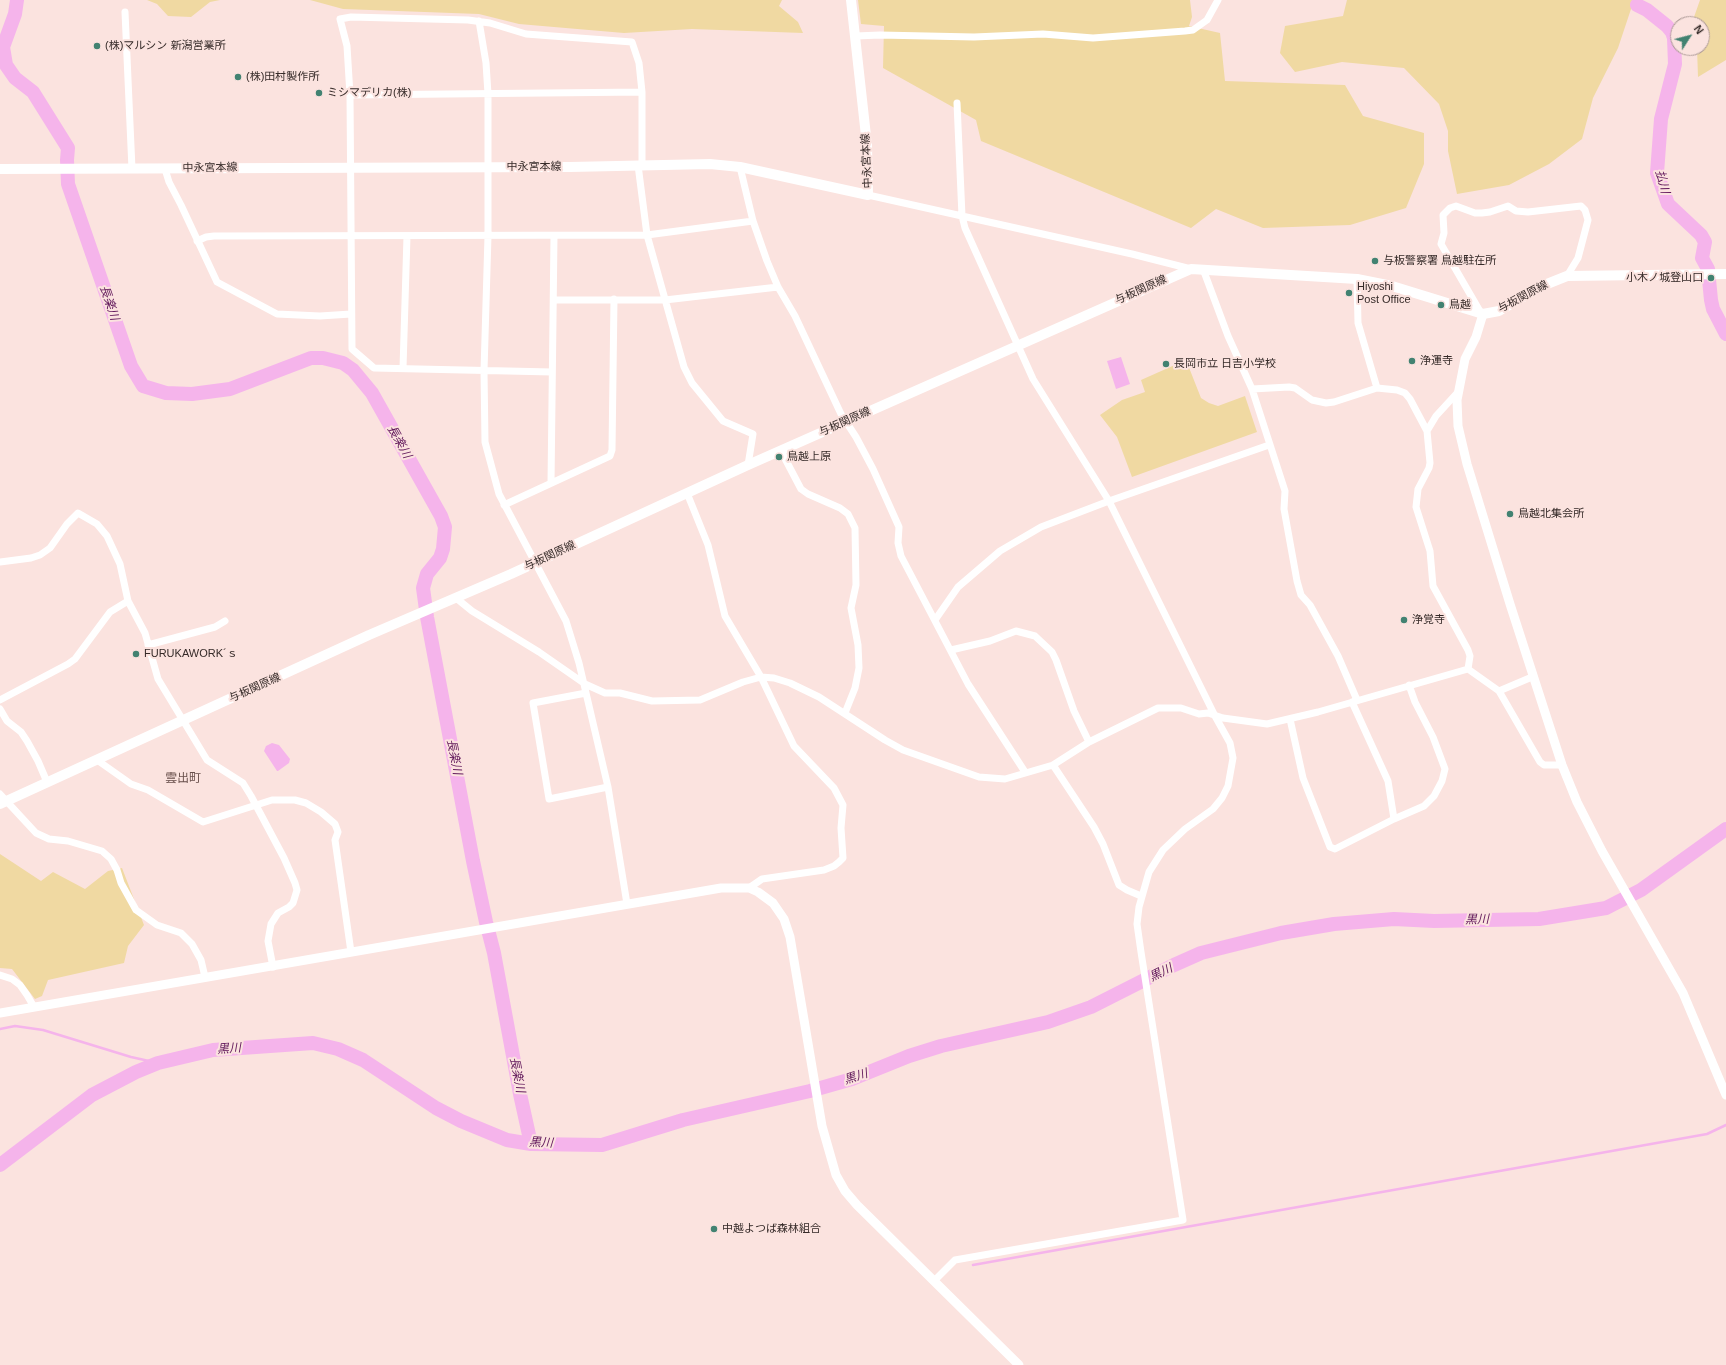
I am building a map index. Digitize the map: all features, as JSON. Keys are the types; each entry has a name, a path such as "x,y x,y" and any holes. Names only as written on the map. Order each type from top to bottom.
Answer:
{"main road":[{"name":"中永宮本線","path":"0,169 350,168 710,164 740,167 868,195 867,145 851,0"},
{"name":"与板関原線","path":"2,799 47,782 97,760 362,639 536,563 846,421 1191,269 1357,279 1392,286 1482,314 1499,311 1542,286 1567,276 1726,274"}],"street":[{"path":"856,36 974,36 1043,34 1093,38 1185,31 1193,30 1207,20 1218,0"},
{"path":"125,12 132,169"},
{"path":"552,372 374,368 352,349 350,95 347,46 340,19 351,17 478,21 526,34 632,42 639,63 642,92 640,165 646,235 684,367 692,383 723,421 753,434 748,465"},
{"path":"478,21 486,63 488,94 488,236 484,371 485,442 494,478 504,505 566,621 585,684 608,787 627,904"},
{"path":"350,95 642,92"},
{"path":"934,1281 955,1260 1184,1220 1137,924 1141,896 1149,872 1163,850 1185,829 1212,809 1222,798 1228,786 1232,772 1230,743 1215,716 1109,501 1033,379 965,228 962,216 957,103"},
{"path":"740,167 753,221 778,287 796,316 846,421 856,437 882,488 899,527 898,543 901,556 934,620 952,650 968,684 1025,772"},
{"path":"165,169 169,182 217,282 277,314 320,316 351,314"},
{"path":"868,195 1125,252 1191,269"},
{"path":"1567,276 1578,258 1588,220 1585,210 1581,206 1528,212 1516,211 1508,206 1482,213 1475,213 1456,206 1450,208 1443,215 1444,232 1441,244 1482,314 1480,328 1465,358 1458,392 1456,412 1458,426 1467,464 1532,677 1562,765 1590,829 1683,993 1726,1095"},
{"path":"197,241 206,236 351,237 646,235 753,221"},
{"path":"403,368 407,236"},
{"path":"552,483 554,236"},
{"path":"1203,269 1228,336 1252,388 1285,492 1284,509 1297,581 1301,594 1310,605 1338,656 1388,781 1394,819"},
{"path":"1357,279 1356,298 1358,324 1377,388"},
{"path":"554,300 665,300 778,287"},
{"path":"504,505 610,456 612,450 614,300"},
{"path":"1252,388 1295,388 1312,400 1326,402 1334,402 1377,388 1398,390 1405,393 1410,399 1427,431 1430,463 1418,489 1416,507 1430,551 1434,586 1468,650 1470,656 1468,669"},
{"path":"1427,431 1436,416 1458,392"},
{"path":"934,620 958,587 1000,551 1041,527 1109,501 1269,445"},
{"path":"781,451 801,489 808,494 840,508 848,514 855,528 856,586 851,608 858,645 859,668 855,688 845,713"},
{"path":"687,493 708,546 725,616 761,677 794,746 840,796 843,805 841,828 842,858 834,866 824,870 762,879 749,888"},
{"path":"0,562 31,558 40,555 50,548 67,524 78,513 97,524 113,546 120,564 128,601 138,619 148,645 158,679 207,760 243,783 284,858 297,890 293,903 278,913 272,924 268,940 273,966"},
{"path":"456,598 472,611 539,652 585,684 604,693 620,693 652,701 700,700 742,682 761,677 774,678 790,683 819,697 903,750 978,777 1005,778 1053,765 1089,742 1158,708 1181,708 1199,714 1208,713 1215,716 1259,724 1267,724 1290,719 1468,669"},
{"path":"47,782 27,741 21,732 7,721 0,702 75,659 110,612 128,601"},
{"path":"148,645 215,626 225,621"},
{"path":"952,650 990,641 1016,631 1035,636 1052,652 1074,711 1089,742"},
{"path":"1468,669 1499,691 1540,762 1544,765 1562,765"},
{"path":"1499,691 1532,677"},
{"path":"1290,719 1303,778 1330,847 1335,849 1394,819 1424,806 1429,802 1442,780 1445,769 1433,737 1415,702 1409,685"},
{"path":"586,693 532,703 549,799 608,787"},
{"path":"97,760 131,784 148,790 203,822 272,800 295,800 314,807 335,824 338,832 335,840 351,952"},
{"path":"1053,765 1097,833 1119,885 1141,896"},
{"path":"2,799 36,833 49,839 88,846 102,851 111,859 136,910 158,925 181,933 192,944 201,960 206,978"},
{"path":"0,1014 496,926 721,888 749,888 773,903 787,927 795,964 818,1104 830,1158 836,1175 845,1191 857,1205 1019,1365"},
{"path":"0,975 12,979 20,985 34,1007"}],"shaded area":[{"path":"147,0 220,0 210,2 191,17 168,16 157,4"},
{"path":"310,0 782,0 779,6 798,22 803,33 692,29 624,33 519,24 479,14 343,9"},
{"path":"858,0 1190,0 1192,17 1189,26 1220,33 1225,81 1345,85 1363,116 1424,133 1424,164 1406,208 1350,225 1263,228 1216,209 1191,228 981,141 976,120 883,68 884,26 861,24"},
{"path":"1347,0 1634,0 1618,48 1593,98 1582,139 1549,164 1509,185 1457,194 1448,151 1448,131 1439,104 1404,68 1342,62 1295,72 1280,53 1285,26 1343,16"},
{"path":"1700,0 1726,0 1726,60 1698,77 1697,56 1710,56 1710,16 1694,16"},
{"path":"1121,357 1130,384 1116,389 1107,361"},
{"path":"1186,360 1201,398 1209,403 1218,406 1245,396 1257,432 1132,477 1117,437 1100,415 1122,400 1145,392 1141,380"},
{"path":"272,743 279,745 290,759 289,763 278,771 264,751 266,746"},
{"path":"0,854 41,881 53,872 85,889 108,871 122,868 144,925 128,946 124,963 48,980 42,996 35,999 12,969 0,968"}],"waterway":[{"name":"長楽川","path":"17,0 15,14 3,47 6,65 15,78 33,92 68,148 68,184 131,366 143,386 166,393 192,394 230,389 311,358 323,358 343,363 353,370 372,393 441,516 445,527 443,549 440,558 427,574 423,588 427,617 473,861 494,953 520,1094 531,1144"},
{"name":"払川","path":"1637,5 1647,10 1667,26 1672,32 1674,38 1675,64 1661,119 1657,173 1668,204 1701,235 1705,242 1702,258 1708,269 1713,309 1726,334"},
{"name":"黒川","path":"0,1165 92,1095 136,1072 158,1063 213,1050 313,1043 338,1049 363,1060 436,1108 461,1121 507,1140 531,1144 602,1145 683,1120 810,1091 852,1079 909,1056 941,1046 1048,1022 1091,1007 1201,953 1281,933 1334,924 1394,919 1434,921 1539,919 1606,908 1641,890 1726,829"},
{"path":"0,1029 15,1026 43,1030 131,1057 158,1063"},
{"path":"973,1265 1707,1134 1726,1125"}],"place":[{"name":"(株)マルシン 新潟営業所","path":"97,46"},
{"name":"(株)田村製作所","path":"238,77"},
{"name":"ミシマデリカ(株)","path":"319,93"},
{"name":"与板警察署 鳥越駐在所","path":"1375,261"},
{"name":"小木ノ城登山口","path":"1711,278"},
{"name":"Hiyoshi Post Office","path":"1349,293"},
{"name":"鳥越","path":"1441,305"},
{"name":"浄運寺","path":"1412,361"},
{"name":"長岡市立 日吉小学校","path":"1166,364"},
{"name":"鳥越上原","path":"779,457"},
{"name":"鳥越北集会所","path":"1510,514"},
{"name":"浄覚寺","path":"1404,620"},
{"name":"FURUKAWORK´ｓ","path":"136,654"},
{"name":"中越よつば森林組合","path":"714,1229"}],"district":[{"name":"雲出町","path":"183,779"}]}
